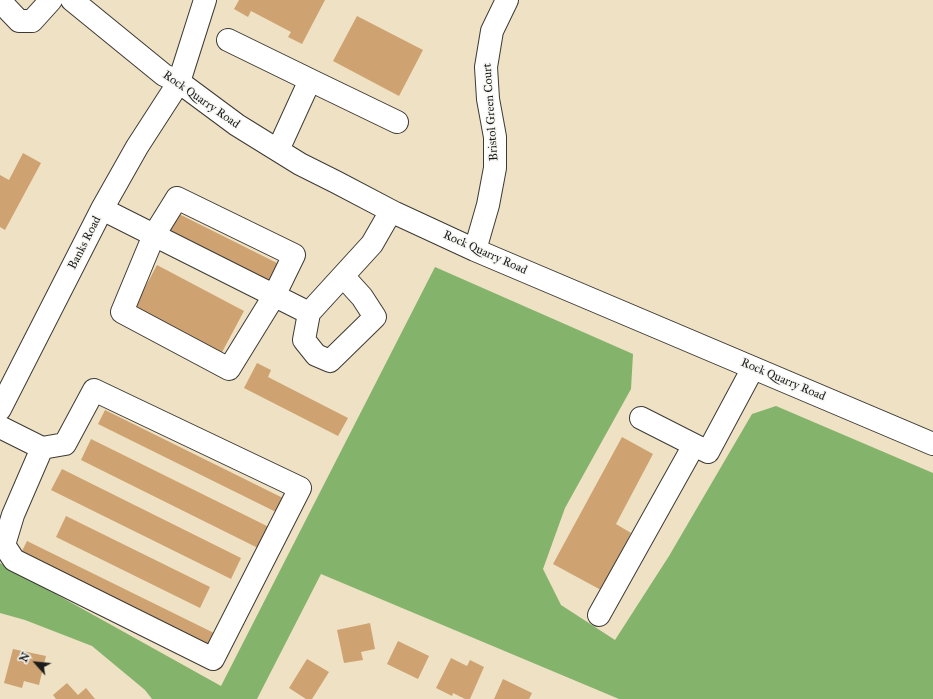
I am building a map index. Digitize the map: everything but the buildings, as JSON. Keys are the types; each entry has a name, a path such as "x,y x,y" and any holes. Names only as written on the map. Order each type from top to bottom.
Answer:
{"street":[{"path":"0,1 19,21 27,21 32,20 51,0"},
{"name":"Rock Quarry Road","path":"72,0 164,75 179,82 237,126 300,164 391,211 475,250 933,444"},
{"name":"Banks Road","path":"0,409 102,209 137,147 179,82 205,0"},
{"name":"Bristol Green Court","path":"475,250 488,205 495,168 495,136 488,99 486,67 492,31 507,0"},
{"path":"228,40 397,122"},
{"path":"278,150 310,80"},
{"path":"177,198 294,255 274,296 229,369 122,312 154,235 177,198"},
{"path":"102,209 309,313"},
{"path":"343,276 362,297 375,317 330,361 316,355 304,340 309,313 372,244 391,211"},
{"path":"641,418 708,452 753,368"},
{"path":"0,427 42,448 65,444 94,390 300,488 213,659 14,560 4,545 13,515 42,448"},
{"path":"599,615 694,444"}],"green space":[{"path":"435,267 633,354 631,389 565,508 543,569 561,605 615,640 669,556 752,414 776,406 933,473 933,699 619,699 321,574 257,699 152,699 145,690 92,646 25,620 0,613 0,563 221,686"}]}
